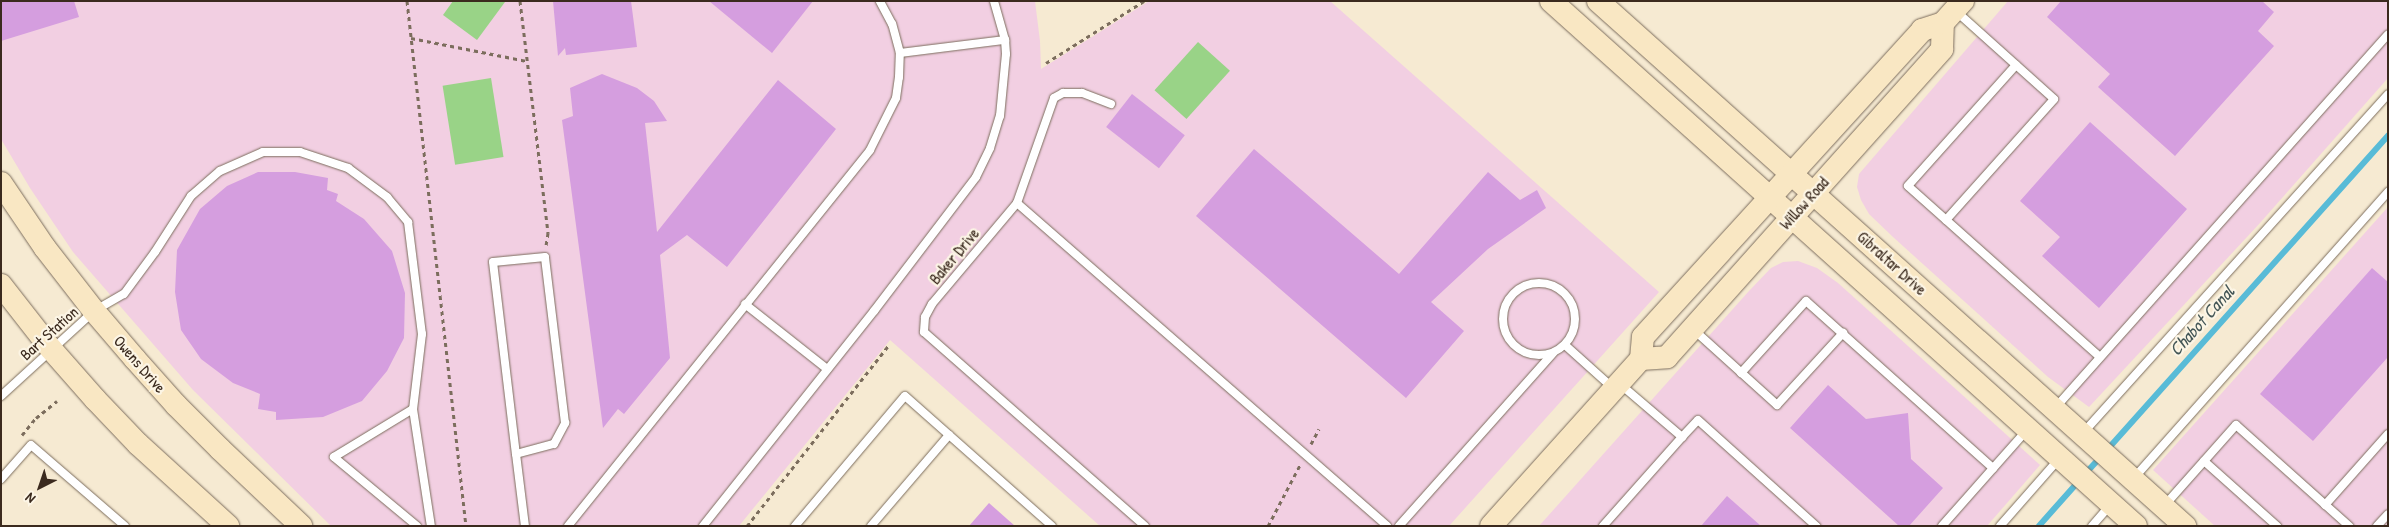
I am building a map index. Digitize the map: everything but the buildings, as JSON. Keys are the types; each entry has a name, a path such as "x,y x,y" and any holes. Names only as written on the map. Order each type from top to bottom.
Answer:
{"street":[{"name":"Gibraltar Drive","path":"1551,1 2136,526"},
{"name":"Gibraltar Drive","path":"1598,1 1814,192 2185,526"},
{"name":"Willow Road","path":"1953,11 1942,49 1667,357 1641,359 1643,337 1922,30 1953,11"},
{"name":"Owens Drive","path":"1,183 46,248 94,311 176,405 266,495 301,526"},
{"path":"1,285 51,349 138,444 228,526"},
{"path":"1498,521 1641,359"}],"lane":[{"path":"568,526 870,150 896,98 900,53 892,24 880,1"},
{"path":"703,526 976,177 990,148 1000,116 1006,54 1005,40 994,1"},
{"path":"1946,220 2054,99 1953,11"},
{"path":"2055,408 2388,34"},
{"path":"900,53 1005,40"},
{"path":"2016,65 1908,186 2100,358"},
{"path":"1112,104 1082,93 1063,93 1054,98 1017,204 1387,526"},
{"path":"2083,433 2388,94"},
{"name":"Bart Station","path":"1,396 94,311 124,294 155,252 191,196 220,171 263,152 300,152 348,168 387,197 408,222 422,334 413,409 431,526"},
{"path":"2130,477 2388,192"},
{"name":"Baker Drive","path":"1017,204 932,304 925,317 924,332 1145,526"},
{"path":"516,454 554,444 565,423 544,257 493,262 524,526"},
{"path":"1412,526 1402,523 1552,353 1565,345 1572,334 1575,321 1574,308 1567,296 1557,288 1544,284 1530,284 1517,291 1507,302 1503,317 1505,331 1513,344 1524,352 1538,355 1552,353"},
{"path":"1741,373 1806,300 1993,468"},
{"path":"745,304 827,369"},
{"path":"1692,329 1777,406 1842,333"},
{"path":"1565,345 1682,437"},
{"path":"795,526 905,396 1052,526"},
{"path":"413,409 334,457 417,526"},
{"path":"1603,526 1698,420 1816,526"},
{"path":"2164,507 2236,425 2349,526"},
{"path":"1942,526 2028,429"},
{"path":"2325,504 2388,434"},
{"path":"871,526 949,435"},
{"path":"1,479 31,445 125,526"},
{"path":"2000,526 2060,458"},
{"path":"2204,461 2278,526"},
{"path":"2092,526 2108,501"},
{"path":"2377,526 2388,514"}],"path":[{"path":"407,1 466,526"},
{"path":"520,1 548,233 544,257"},
{"path":"1046,63 1144,1"},
{"path":"411,38 527,61"},
{"path":"747,526 888,346"},
{"path":"18,440 36,418 57,401"},
{"path":"1268,526 1319,429"}],"shaded area":[{"path":"1,1 1035,1 1041,69 1149,1 1330,1 1659,292 1449,526 1100,526 890,340 739,526 331,526 193,390 73,252 30,188 1,139"},
{"path":"2008,1 2388,1 2388,78 2260,223 2089,407 2048,377 1893,237 1869,214 1861,200 1857,187 1859,174"},
{"path":"2388,207 2388,526 2215,526 2153,470"},
{"path":"1798,261 1817,268 1838,283 2040,465 1987,526 1539,526 1771,268 1783,262"}],"green space":[{"path":"453,1 505,2 477,40 443,15"},
{"path":"1198,42 1230,71 1186,119 1155,90"},
{"path":"491,78 504,157 455,165 443,86"}],"waterway":[{"name":"Chabot Canal","path":"2107,450 2388,136"},
{"name":"Chabot Canal","path":"2085,474 2101,457"},
{"name":"Chabot Canal","path":"2039,526 2079,481"}]}
